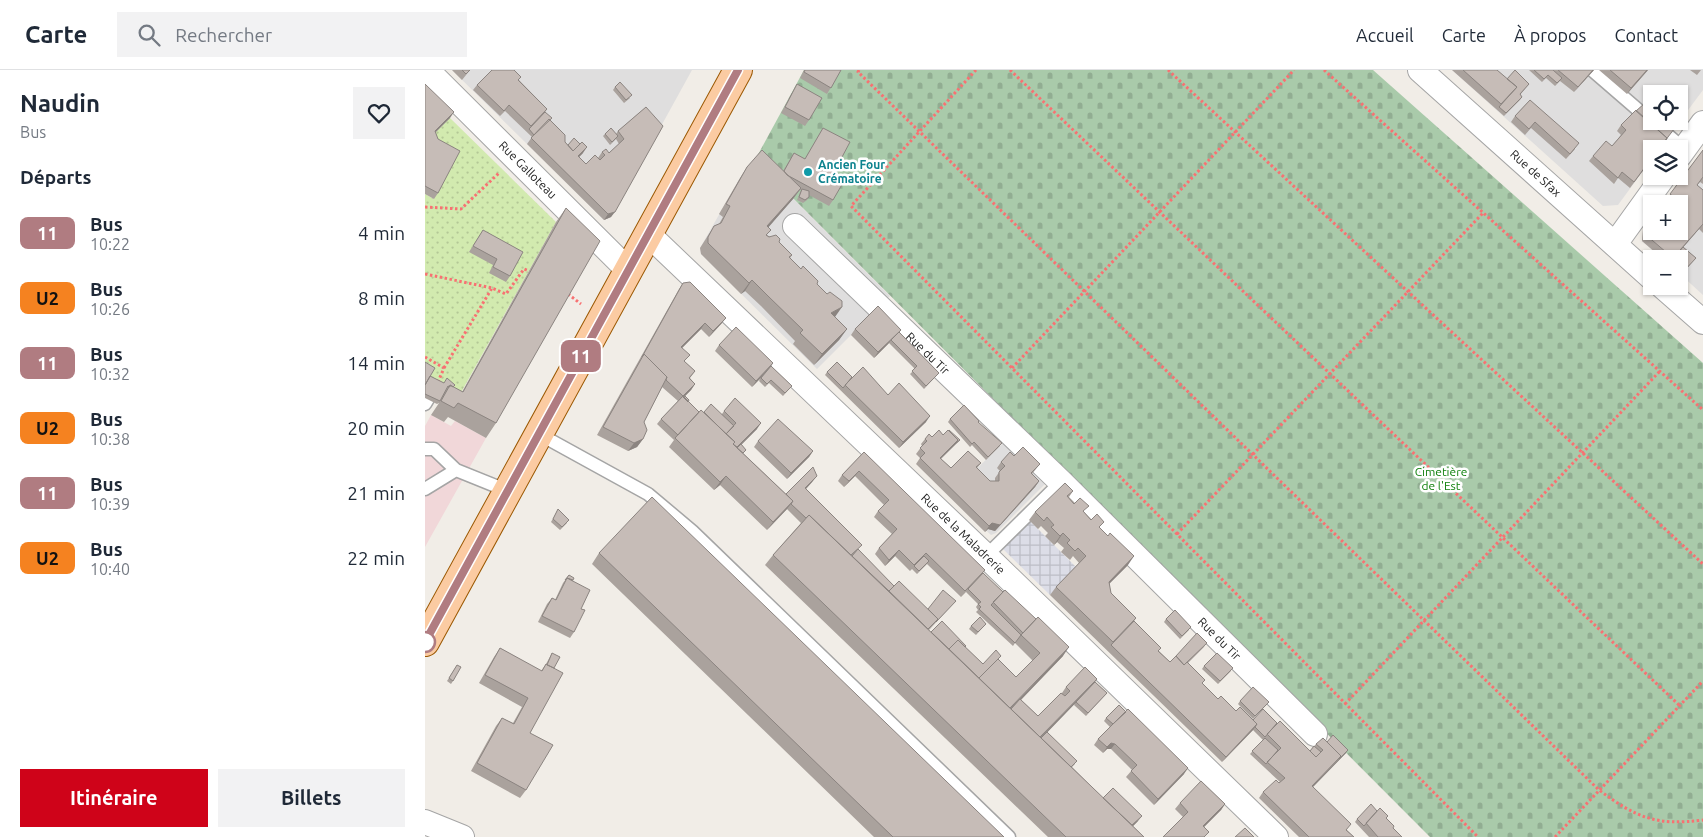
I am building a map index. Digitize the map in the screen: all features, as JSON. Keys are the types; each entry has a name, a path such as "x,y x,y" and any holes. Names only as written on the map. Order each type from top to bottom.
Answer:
{"main road":[{"path":"425,642 432,613 508,491 738,70"}],"street":[{"name":"Rue Galloteau","path":"427,70 628,270"},
{"name":"Rue de Sfax","path":"1420,70 1643,269"},
{"path":"1688,143 1703,123"},
{"path":"1615,244 1658,185"},
{"name":"Rue du Tir","path":"795,226 1061,482 1315,734"},
{"name":"Rue de la Maladrerie","path":"648,234 986,556 1276,837"},
{"path":"1672,295 1703,322"},
{"path":"425,822 462,837"}],"lane":[{"path":"1592,70 1643,114"},
{"path":"1659,130 1669,140"},
{"path":"539,434 649,494 692,531 1009,837"},
{"path":"425,449 434,449 456,470 508,491"},
{"path":"425,489 456,470"},
{"path":"986,556 1061,482"}],"path":[{"path":"859,70 858,72 1599,790 1630,813 1673,824 1703,820"},
{"path":"976,70 851,206 1478,837"},
{"path":"1010,70 1679,705"},
{"path":"1168,70 1703,564"},
{"path":"1012,368 1294,70"},
{"path":"1324,70 1703,410"},
{"path":"425,208 461,209 516,157"},
{"path":"1177,534 1483,213"},
{"path":"425,274 492,288 506,294 524,269 529,271"},
{"path":"437,383 492,288"},
{"path":"425,357 444,368"},
{"path":"1345,704 1660,371"},
{"path":"1555,837 1703,681"}],"shaded area":[{"path":"452,70 692,70 611,217 604,220"},
{"path":"1452,70 1703,70 1703,90 1688,110 1688,85 1643,85 1643,130 1673,130 1666,140 1643,140 1643,171 1618,205 1603,206"},
{"path":"1703,150 1703,295 1688,281 1688,250 1652,250 1642,241 1643,230 1643,240 1688,240 1688,195 1670,195 1677,185 1688,185 1688,170"},
{"path":"755,160 890,296 817,369 701,254 700,248 740,178"},
{"path":"431,415 451,426 455,421 486,438 425,547 425,426"},
{"path":"1003,443 1045,484 996,533 991,535 949,496"},
{"path":"1029,520 1077,568 1050,595 1002,548"}],"green space":[{"name":"Cimetière de l'Est","path":"804,70 1373,70 1703,363 1703,837 1430,837 755,160"},
{"path":"450,118 556,222 453,407 440,400 446,389 450,390 425,377 425,194 434,199 431,137"}],"building":[{"path":"462,70 470,70 466,74"},
{"path":"492,70 514,70 521,77 518,80 547,109 531,126 509,105 504,111 477,85"},
{"path":"805,70 841,70 831,88 804,72"},
{"path":"1463,70 1497,70 1517,87 1501,104"},
{"path":"1515,70 1529,84 1520,94 1522,97 1506,113 1499,107 1517,87 1507,79"},
{"path":"1534,70 1553,70 1562,78 1557,83 1548,75 1544,79"},
{"path":"1558,70 1593,70 1578,87"},
{"path":"1610,70 1647,70 1631,88"},
{"path":"620,82 632,95 626,100 615,87"},
{"path":"425,84 454,112 435,131 438,139 460,151 438,193 425,186"},
{"path":"797,84 822,98 809,120 785,107"},
{"path":"1530,100 1579,143 1570,154 1535,122 1529,129 1515,116"},
{"path":"1643,105 1643,117 1636,111"},
{"path":"646,107 663,126 615,212 608,214 531,138 549,119 565,135 565,142 573,151 582,142 587,147 578,156 586,164 595,155 600,160 605,155 602,152 606,149 609,153 624,139 618,131"},
{"path":"1636,110 1643,116 1643,130 1658,130 1667,138 1666,140 1643,140 1643,170 1634,182 1622,172 1618,178 1593,156 1606,141 1612,146 1626,130 1621,125"},
{"path":"545,112 552,118 534,135 529,129"},
{"path":"611,128 618,136 612,142 605,134"},
{"name":"Ancien Four Crématoire","path":"823,128 850,142 833,174 844,181 833,200 787,175 784,171 794,153 805,159"},
{"path":"1658,130 1673,130 1666,140 1667,138"},
{"path":"574,138 580,144 573,151 568,145"},
{"path":"762,150 801,188 767,226 771,230 766,235 769,237 776,235 780,239 779,242 792,255 789,257 801,269 803,266 818,281 817,284 827,294 830,292 842,301 842,307 831,313 847,329 822,354 800,333 803,330 752,280 749,283 708,243 708,237 714,226 721,223 730,206 726,204 747,167"},
{"path":"1703,150 1703,177 1697,185 1703,190 1703,224 1680,250 1664,250 1652,240 1688,240 1688,195 1670,194 1677,185 1688,185 1688,170"},
{"path":"802,189 809,191 809,197 805,200 799,197"},
{"path":"566,208 600,241 496,423 458,403 454,408 441,401 450,385 463,392"},
{"path":"483,230 523,252 510,276 493,267 497,259 473,246"},
{"path":"1688,251 1696,258 1688,267"},
{"path":"690,282 726,318 713,331 705,323 681,347 690,355 684,361 695,371 689,378 695,384 683,396 666,380 667,377 644,354 642,357 683,283"},
{"path":"878,306 901,330 878,352 855,329"},
{"path":"736,327 773,363 756,381 719,345"},
{"path":"899,332 939,373 926,386 912,371 917,366 891,340"},
{"path":"644,354 667,377 644,422 647,430 643,439 634,443 603,427"},
{"path":"425,362 435,368 425,385"},
{"path":"837,362 852,377 843,388 827,372"},
{"path":"771,366 792,386 785,393 771,380 767,384 761,378"},
{"path":"863,367 888,395 899,383 930,416 903,442 845,385"},
{"path":"430,376 444,383 447,378 455,385 453,387 448,386 440,401 425,394 425,385"},
{"path":"683,396 699,412 678,435 661,419"},
{"path":"735,398 761,423 737,447 733,444 735,442 726,434 736,423 724,411"},
{"path":"711,404 734,426 726,434 704,412"},
{"path":"964,405 978,422 1002,443 988,457 974,442 972,444 950,419"},
{"path":"701,410 735,442 733,444 793,501 773,522 726,476 720,482 675,438"},
{"path":"778,419 813,451 791,473 758,441"},
{"path":"939,430 943,435 948,430 958,440 940,458 951,468 968,451 981,463 976,467 990,481 999,481 999,472 1005,466 1001,462 1010,452 1014,456 1023,447 1040,464 1031,473 1039,481 1000,525 992,523 989,526 920,458 925,453 920,448 927,441 925,439 929,434 932,437"},
{"path":"949,430 960,440 956,443 958,440"},
{"path":"741,444 746,450 743,453 737,448"},
{"path":"864,452 985,570 965,591 926,553 914,565 899,550 889,560 879,548 897,529 878,511 889,500 859,471 849,481 842,475"},
{"path":"813,467 817,476 805,488 862,545 851,555 809,515 806,518 791,504 793,501 786,494"},
{"path":"1065,483 1073,491 1067,496 1074,504 1080,498 1089,506 1083,511 1091,520 1097,514 1104,522 1099,527 1108,536 1110,533 1134,556 1109,582 1111,593 1136,618 1113,642 1056,587 1086,556 1078,548 1075,551 1067,543 1070,540 1063,533 1060,536 1051,527 1054,525 1047,517 1044,521 1035,512"},
{"path":"652,497 1004,837 893,837 599,553"},
{"path":"558,509 569,520 562,527 553,519"},
{"path":"809,515 1144,837 1066,837 773,555"},
{"path":"858,549 894,586 889,591 852,556"},
{"path":"924,556 929,561 919,571 914,566"},
{"path":"983,573 1003,592 991,605 1021,635 1015,643 979,609 981,607 978,604 981,602 968,589"},
{"path":"569,575 574,578 573,580 567,578 565,580"},
{"path":"567,578 590,590 581,609 585,610 574,632 542,616 552,598 556,600"},
{"path":"899,581 938,619 928,629 889,591"},
{"path":"943,590 956,601 936,622 938,619 928,609"},
{"path":"1005,590 1036,619 1023,633 993,602"},
{"path":"1175,610 1191,627 1182,636 1166,619"},
{"path":"980,617 986,624 978,632 971,626"},
{"path":"1038,617 1069,647 1010,708 979,678 998,659 1016,677 1040,653 1021,635"},
{"path":"942,621 965,647 958,640 949,649 931,632"},
{"path":"1134,621 1161,648 1158,651 1170,662 1176,656 1184,665 1187,662 1205,680 1202,683 1218,699 1221,696 1236,711 1240,707 1257,724 1226,757 1111,645"},
{"path":"1197,633 1207,643 1184,665 1176,656"},
{"path":"958,640 983,664 996,650 1001,656 979,678 949,649"},
{"path":"500,648 542,671 546,664 563,673 530,733 553,745 526,790 477,763 502,718 514,724 528,698 485,675"},
{"path":"552,653 560,657 554,668 547,665"},
{"path":"1217,653 1233,668 1220,681 1204,666"},
{"path":"457,665 461,667 453,681 449,678"},
{"path":"1085,667 1097,679 1040,737 1011,709 1020,699 1038,716 1061,693 1065,696 1070,691 1066,687"},
{"path":"1095,682 1107,693 1088,713 1076,702"},
{"path":"1253,687 1269,702 1255,716 1240,701"},
{"path":"1119,705 1126,712 1113,724 1106,718"},
{"path":"1128,709 1188,768 1158,799 1131,771 1137,765 1115,744 1111,743 1107,747 1098,739"},
{"path":"1263,709 1277,723 1265,737 1255,727 1257,724 1253,720"},
{"path":"1280,721 1316,757 1323,750 1316,744 1323,738 1341,756 1312,786 1351,824 1346,830 1354,837 1309,837 1263,792 1276,780 1279,783 1285,778 1267,762 1281,748 1267,734"},
{"path":"1047,732 1077,761 1071,767 1041,738"},
{"path":"1333,735 1348,750 1339,759 1341,756 1327,742"},
{"path":"1265,738 1278,750 1266,764 1252,751"},
{"path":"1314,746 1321,752 1316,757 1310,751"},
{"path":"1201,781 1225,804 1203,826 1209,832 1204,837 1163,837 1188,812 1180,803"},
{"path":"1113,788 1142,816 1132,825 1103,798"},
{"path":"1371,804 1377,811 1364,826 1357,819"},
{"path":"1380,808 1388,816 1386,818 1394,826 1393,828 1402,837 1378,837 1366,823"},
{"path":"1245,828 1254,837 1235,837"}],"bus line":[{"name":"11","path":"425,642 738,70"}],"place":[{"name":"Ancien Four Crématoire","path":"808,172"}]}
